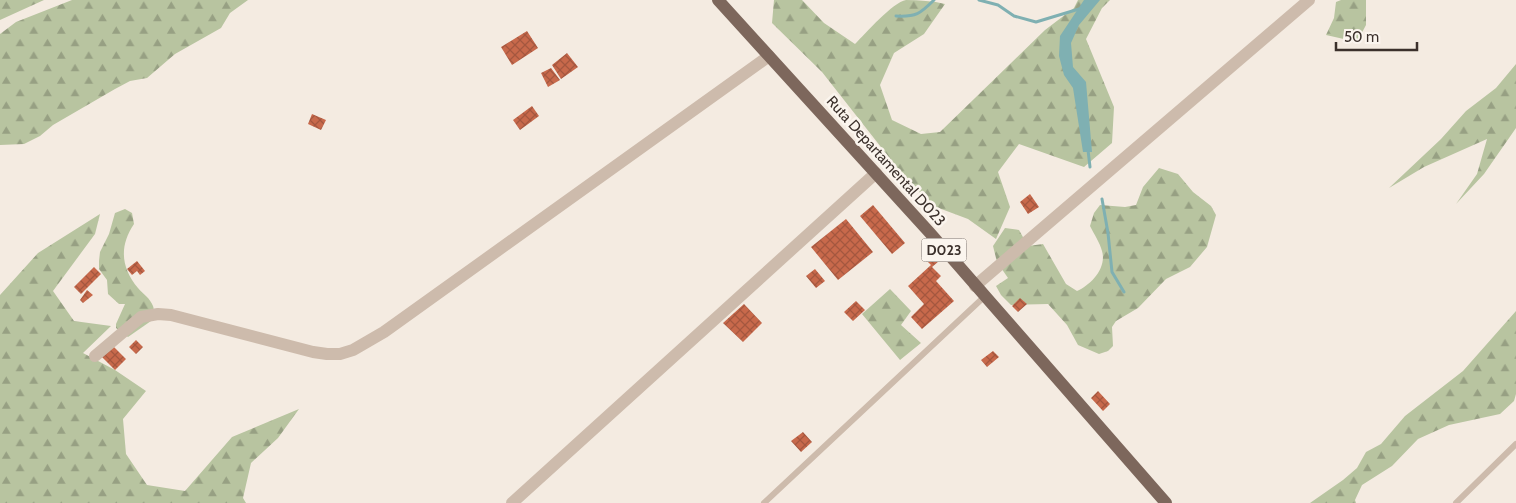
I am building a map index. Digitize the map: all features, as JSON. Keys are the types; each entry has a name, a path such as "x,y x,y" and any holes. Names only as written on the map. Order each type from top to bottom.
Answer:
{"main road":[{"name":"Ruta Departamental D023","path":"718,0 876,173 1166,503"}],"street":[{"path":"975,286 1309,0"},
{"path":"95,356 141,317 158,314 171,315 313,352 340,354 353,350 384,332 769,56"},
{"path":"512,503 876,173"}],"lane":[{"path":"764,503 984,297"},
{"path":"1456,503 1516,444"}],"green space":[{"path":"0,0 44,0 0,20"},
{"path":"72,0 248,0 230,13 221,28 175,54 147,78 130,81 115,89 24,144 0,145 0,34 16,22"},
{"path":"774,0 802,0 824,23 855,44 887,12 900,2 916,0 945,4 924,34 894,53 880,85 892,120 921,134 940,132 1045,30 1074,8 1078,0 1110,0 1102,8 1086,39 1114,107 1112,143 1084,167 1019,144 998,172 1010,207 996,239 968,219 936,207 910,184 822,72 772,23"},
{"path":"1341,0 1366,0 1366,25 1357,42 1326,35 1334,18 1336,2"},
{"path":"1516,64 1516,128 1484,174 1456,204 1477,174 1487,139 1424,167 1389,188 1441,139 1466,111 1496,88"},
{"path":"1159,168 1178,174 1193,192 1211,206 1216,215 1207,247 1190,267 1166,279 1138,308 1116,321 1112,327 1113,346 1108,351 1099,354 1078,345 1067,325 1048,304 1011,305 1001,295 996,286 1008,278 997,262 993,246 1005,228 1019,230 1028,246 1043,244 1066,284 1077,291 1088,285 1097,275 1102,264 1101,248 1090,226 1094,213 1100,205 1125,207 1136,205 1143,187"},
{"path":"125,209 132,213 134,224 129,232 124,249 125,265 132,280 150,301 154,310 151,321 128,337 116,328 125,304 119,304 108,294 107,280 99,269 100,252 109,234 115,213"},
{"path":"100,214 95,234 53,291 74,321 111,326 83,353 115,370 146,391 123,419 126,454 147,485 185,491 232,437 299,409 278,438 251,463 243,498 246,503 0,503 0,295 38,253"},
{"path":"890,289 911,311 901,325 921,343 900,360 862,314"},
{"path":"1516,311 1516,394 1514,401 1500,414 1449,425 1418,439 1392,466 1362,485 1355,500 1356,503 1310,503 1357,468 1366,452 1381,444 1405,416 1463,371"}],"water":[{"path":"1084,0 1100,0 1079,25 1071,43 1073,67 1086,82 1092,152 1083,152 1073,88 1064,75 1059,56 1060,36"}],"building":[{"path":"527,31 538,48 512,65 501,47"},
{"path":"567,53 578,67 561,79 552,65"},
{"path":"551,68 560,80 548,87 541,73"},
{"path":"532,106 539,116 520,130 513,120"},
{"path":"312,114 326,120 321,130 308,124"},
{"path":"1030,194 1039,207 1028,214 1020,202"},
{"path":"873,205 905,243 892,254 860,216"},
{"path":"846,219 873,252 838,280 811,247"},
{"path":"934,255 939,261 932,267 941,276 936,281 954,301 922,329 911,317 924,304 908,286 931,265 927,261"},
{"path":"137,261 145,271 140,275 137,271 132,275 127,269"},
{"path":"94,267 101,274 81,294 74,287"},
{"path":"815,269 825,281 816,288 806,276"},
{"path":"87,290 93,295 83,303 80,300"},
{"path":"1020,298 1027,304 1018,312 1012,306"},
{"path":"856,301 865,310 853,321 844,312"},
{"path":"744,304 762,323 743,342 723,323"},
{"path":"136,340 143,347 136,354 129,347"},
{"path":"113,346 126,359 115,370 102,357"},
{"path":"993,351 999,357 987,367 981,360"},
{"path":"1098,391 1110,404 1103,411 1091,398"},
{"path":"803,432 812,442 801,452 791,441"}],"waterway":[{"path":"896,16 917,14 934,0"},
{"path":"979,0 998,5 1014,16 1036,22 1079,9"},
{"path":"1088,150 1090,167"},
{"path":"1102,199 1112,272 1124,292"}]}
